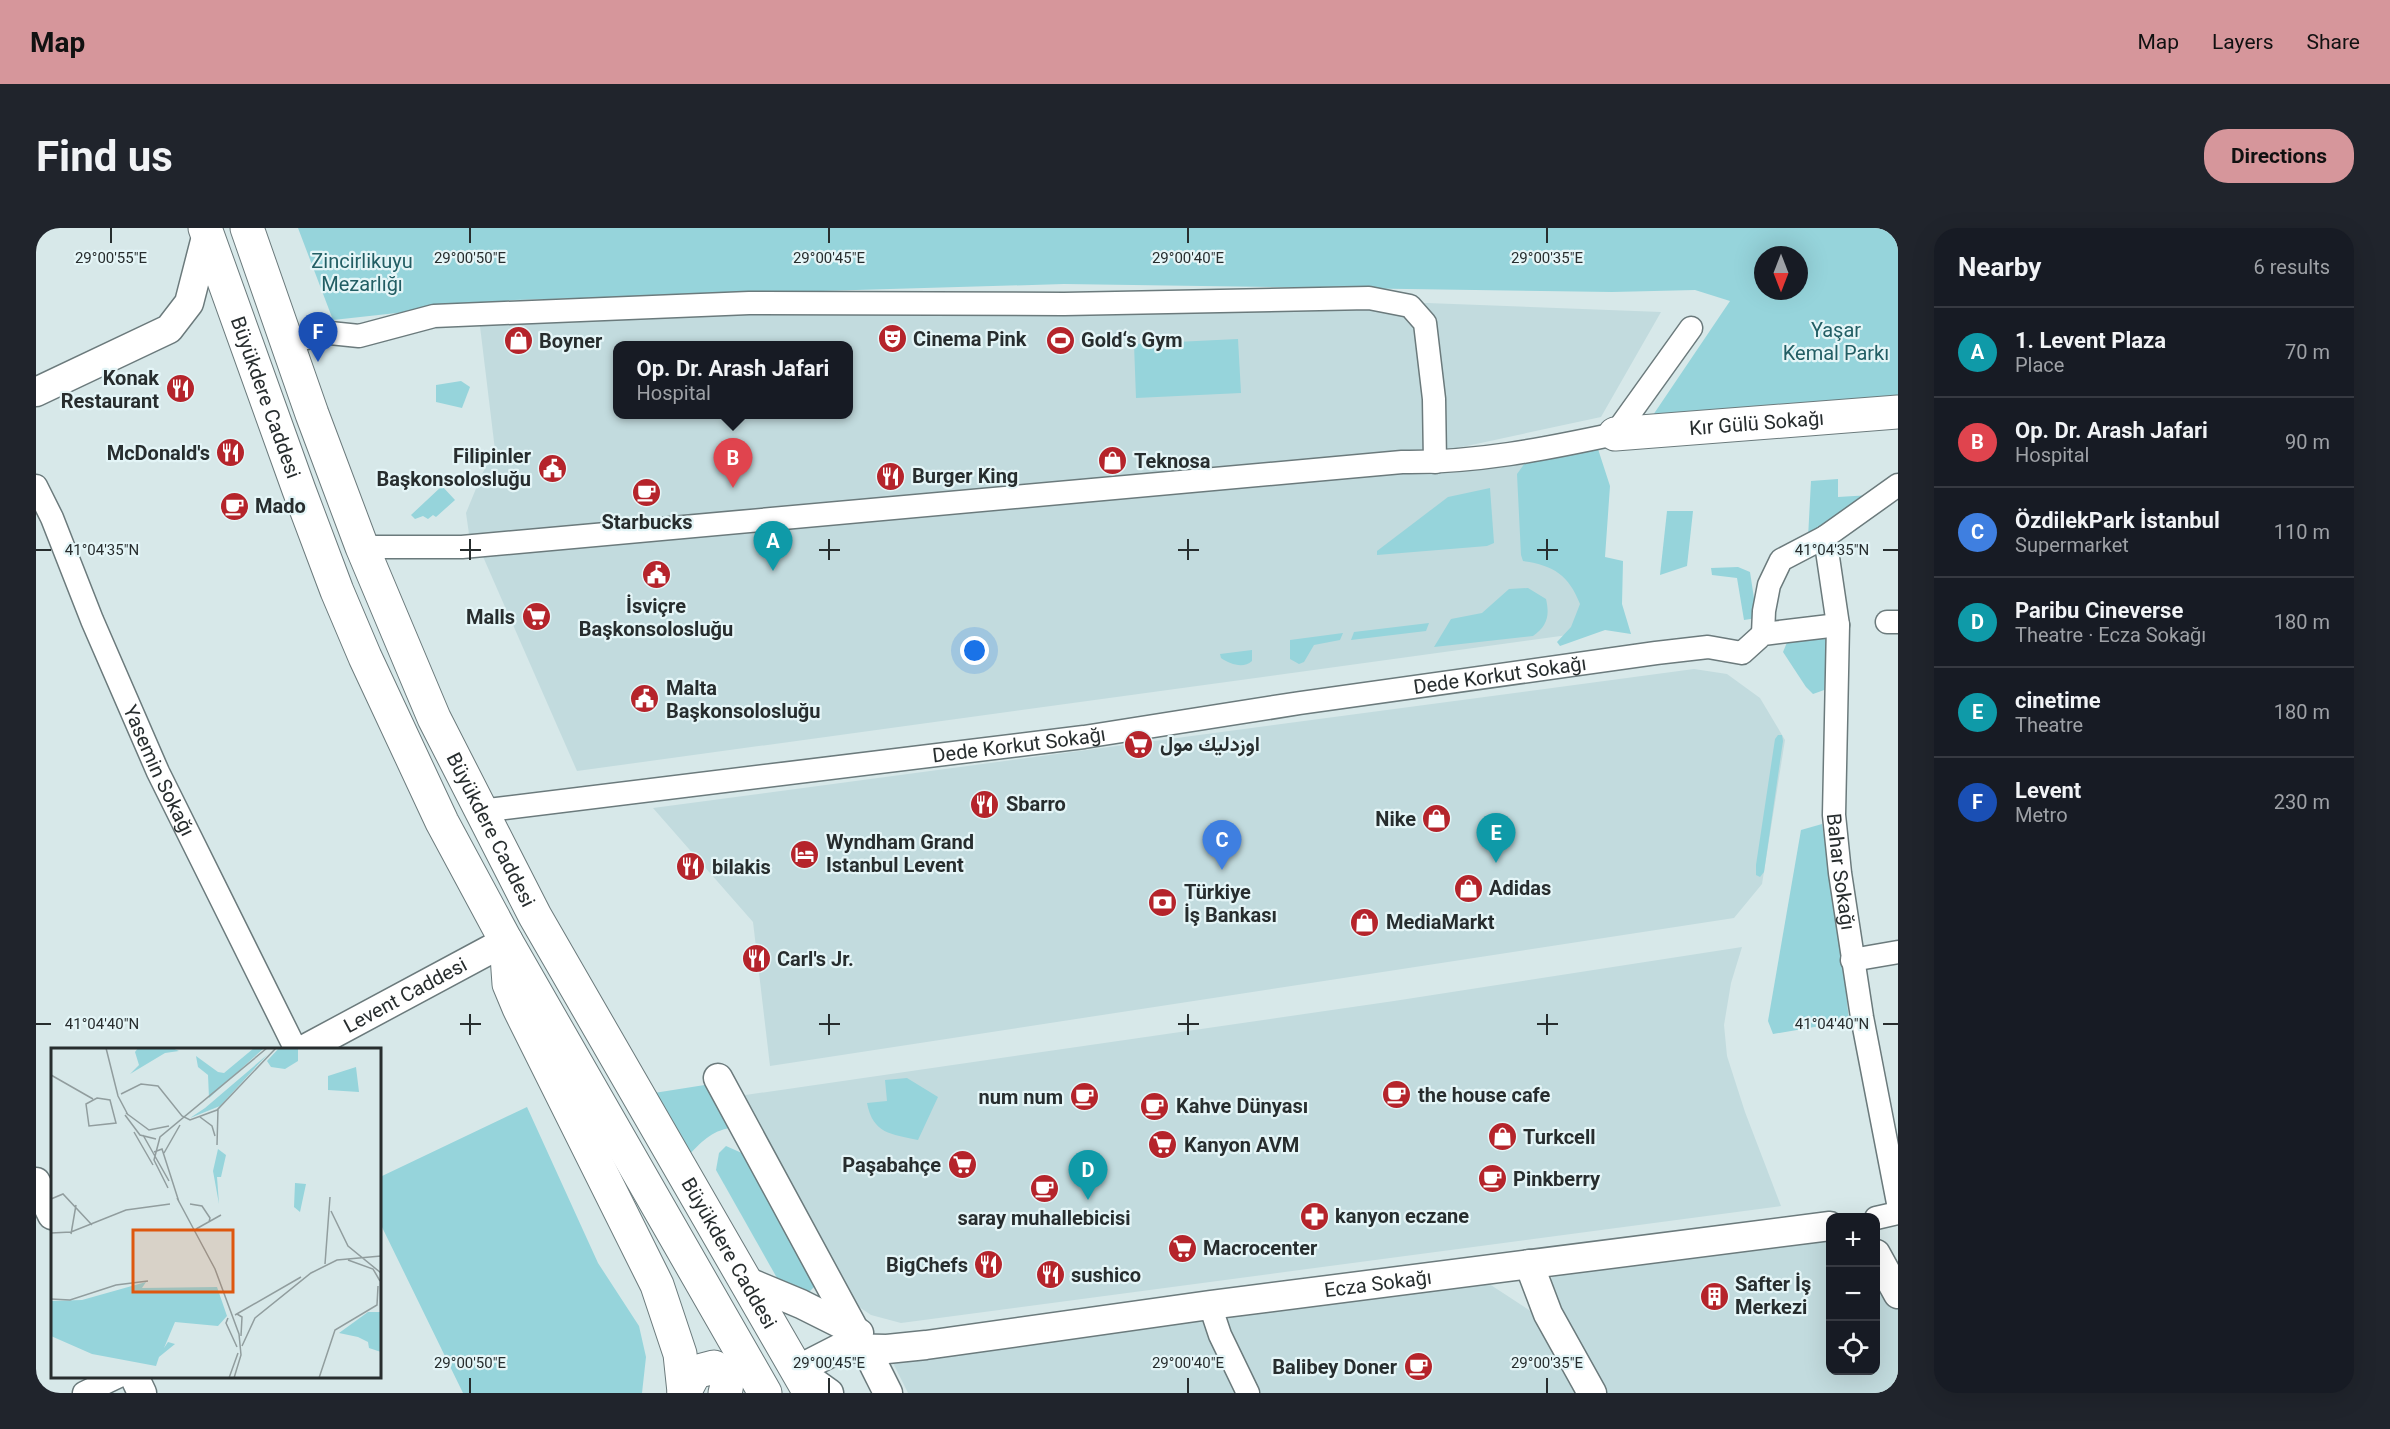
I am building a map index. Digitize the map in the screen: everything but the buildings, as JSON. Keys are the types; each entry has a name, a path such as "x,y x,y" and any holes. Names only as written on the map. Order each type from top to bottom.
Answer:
{"main road":[{"name":"Büyükdere Caddesi","path":"247,228 362,548 407,657 480,811 540,925 746,1281 798,1385"},
{"name":"Büyükdere Caddesi","path":"206,230 299,490 365,657 442,822 506,941 765,1393"},
{"name":"Kır Gülü Sokağı","path":"1616,434 1898,411"},
{"path":"506,941 509,984 519,1008 657,1285 680,1354 684,1392"},
{"path":"684,1392 695,1372 714,1366 724,1371 725,1393"}],"street":[{"path":"36,392 170,329 189,303 206,230"},
{"path":"287,342 330,333 359,336 434,316 469,314 749,303 1064,304 1369,298 1410,306 1425,323 1434,399 1435,462"},
{"path":"362,548 462,547 1402,462 1435,462 1500,456 1616,434 1691,328"},
{"path":"1838,625 1763,634 1764,611 1769,585 1781,560 1825,537 1898,485"},
{"name":"Yasemin Sokağı","path":"36,486 52,518 92,620 158,772 295,1048"},
{"name":"Bahar Sokağı","path":"1825,537 1838,625 1834,814 1840,873 1852,960 1898,1203"},
{"name":"Dede Korkut Sokağı","path":"480,811 1084,737 1300,703 1676,651 1708,647 1742,653 1763,634"},
{"name":"Levent Caddesi","path":"307,1048 506,941"},
{"path":"1852,960 1898,952"},
{"path":"718,1078 888,1393"},
{"path":"1880,1217 1898,1213"},
{"name":"Ecza Sokağı","path":"798,1385 840,1348 860,1340 887,1349 926,1345 1210,1305 1826,1227"},
{"path":"1880,1263 1898,1294"},
{"path":"1529,1264 1548,1314 1592,1393"},
{"path":"746,1281 801,1304 860,1340"},
{"path":"1210,1305 1220,1335 1248,1393"},
{"path":"798,1385 829,1393"},
{"path":"84,1393 136,1386"}],"shaded area":[{"path":"1427,303 1661,312 1601,417 1411,458 470,541 466,513 495,450 479,318 1355,307"},
{"path":"1527,460 1603,591 1605,630 577,771 481,552"},
{"path":"1694,669 1727,674 1760,698 1785,740 1762,884 1734,918 770,1066 753,922 653,808"},
{"path":"1742,947 1731,983 1724,1025 1727,1056 1745,1112 1781,1206 901,1323 871,1315 849,1300 732,1097 1394,1001"},
{"path":"1826,1231 1826,1375 1880,1375 1880,1277 1898,1309 1898,1393 908,1393 893,1363 1218,1311 1477,1276 1532,1312 1555,1272"}],"green space":[{"name":"Zincirlikuyu Mezarlığı","path":"298,228 1898,228 1898,396 1647,424 1730,301 1695,290 1612,292 1064,284 514,300 333,320"},
{"path":"1238,339 1241,393 1136,398 1134,344"},
{"path":"461,381 470,387 462,408 436,402 436,385"},
{"path":"1598,449 1610,486 1605,557 1623,561 1622,604 1631,634 1605,630 1560,646 1557,642 1571,627 1580,604 1571,586 1559,573 1543,565 1523,561 1517,474 1527,460"},
{"path":"1838,479 1838,497 1871,495 1808,538 1811,481"},
{"path":"442,486 455,500 436,517 433,515 428,519 423,516 415,519 411,515"},
{"path":"1490,488 1494,543 1487,546 1377,555 1377,551 1448,497"},
{"path":"1667,511 1693,511 1687,566 1660,575"},
{"path":"1738,567 1750,572 1757,618 1744,620 1737,578 1712,575 1711,568"},
{"path":"1528,588 1546,599 1547,605 1546,620 1542,628 1533,636 1434,647 1451,619 1482,613 1509,589"},
{"path":"1429,623 1426,631 1351,640 1354,632"},
{"path":"1343,633 1340,640 1314,645 1304,662 1299,664 1290,659 1290,640"},
{"path":"1831,635 1827,689 1813,694 1783,652 1788,640"},
{"path":"1252,650 1252,661 1245,665 1228,662 1221,658 1220,654"},
{"path":"1778,735 1782,735 1783,741 1764,872 1760,877 1756,875 1756,865 1775,739"},
{"path":"1822,824 1839,925 1849,1021 1773,1034 1768,1021 1801,830"},
{"path":"907,1078 938,1097 918,1140 892,1134 879,1127 867,1103 887,1101 885,1080"},
{"path":"711,1084 735,1127 709,1136 689,1155 654,1093"},
{"path":"527,1107 598,1263 639,1326 646,1357 642,1393 463,1393 381,1225 381,1177"},
{"path":"726,1146 744,1154 817,1284 806,1295 777,1278 716,1170 719,1153"}],"place":[{"name":"Cinema Pink","path":"892,339"},
{"name":"Gold‘s Gym","path":"1060,340"},
{"name":"Boyner","path":"518,341"},
{"name":"Levent","path":"318,362"},
{"name":"Konak Restaurant","path":"180,389"},
{"name":"McDonald's","path":"231,453"},
{"name":"Teknosa","path":"1113,461"},
{"name":"Filipinler Başkonsolosluğu","path":"552,468"},
{"name":"Burger King","path":"891,476"},
{"name":"Op. Dr. Arash Jafari","path":"733,488"},
{"name":"Starbucks","path":"647,492"},
{"name":"Mado","path":"234,506"},
{"name":"1. Levent Plaza","path":"773,571"},
{"name":"İsviçre Başkonsolosluğu","path":"656,575"},
{"name":"Malls","path":"536,617"},
{"name":"Malta Başkonsolosluğu","path":"645,699"},
{"name":"اوزدليك مول","path":"1139,744"},
{"name":"Sbarro","path":"985,804"},
{"name":"Nike","path":"1437,819"},
{"name":"Wyndham Grand Istanbul Levent","path":"805,854"},
{"name":"cinetime","path":"1496,863"},
{"name":"bilakis","path":"691,867"},
{"name":"ÖzdilekPark İstanbul","path":"1222,870"},
{"name":"Adidas","path":"1468,888"},
{"name":"Türkiye İş Bankası","path":"1163,903"},
{"name":"MediaMarkt","path":"1365,922"},
{"name":"Carl's Jr.","path":"756,959"},
{"name":"the house cafe","path":"1397,1095"},
{"name":"num num","path":"1084,1097"},
{"name":"Kahve Dünyası","path":"1155,1106"},
{"name":"Turkcell","path":"1502,1137"},
{"name":"Kanyon AVM","path":"1163,1145"},
{"name":"Paşabahçe","path":"962,1165"},
{"name":"Pinkberry","path":"1492,1179"},
{"name":"saray muhallebicisi","path":"1044,1188"},
{"name":"Paribu Cineverse","path":"1088,1200"},
{"name":"kanyon eczane","path":"1314,1216"},
{"name":"Macrocenter","path":"1182,1248"},
{"name":"BigChefs","path":"989,1265"},
{"name":"sushico","path":"1050,1275"},
{"name":"Safter İş Merkezi","path":"1714,1296"},
{"name":"Balibey Doner","path":"1418,1367"}],"park label":[{"name":"Yaşar Kemal Parkı","path":"1836,342"}]}
